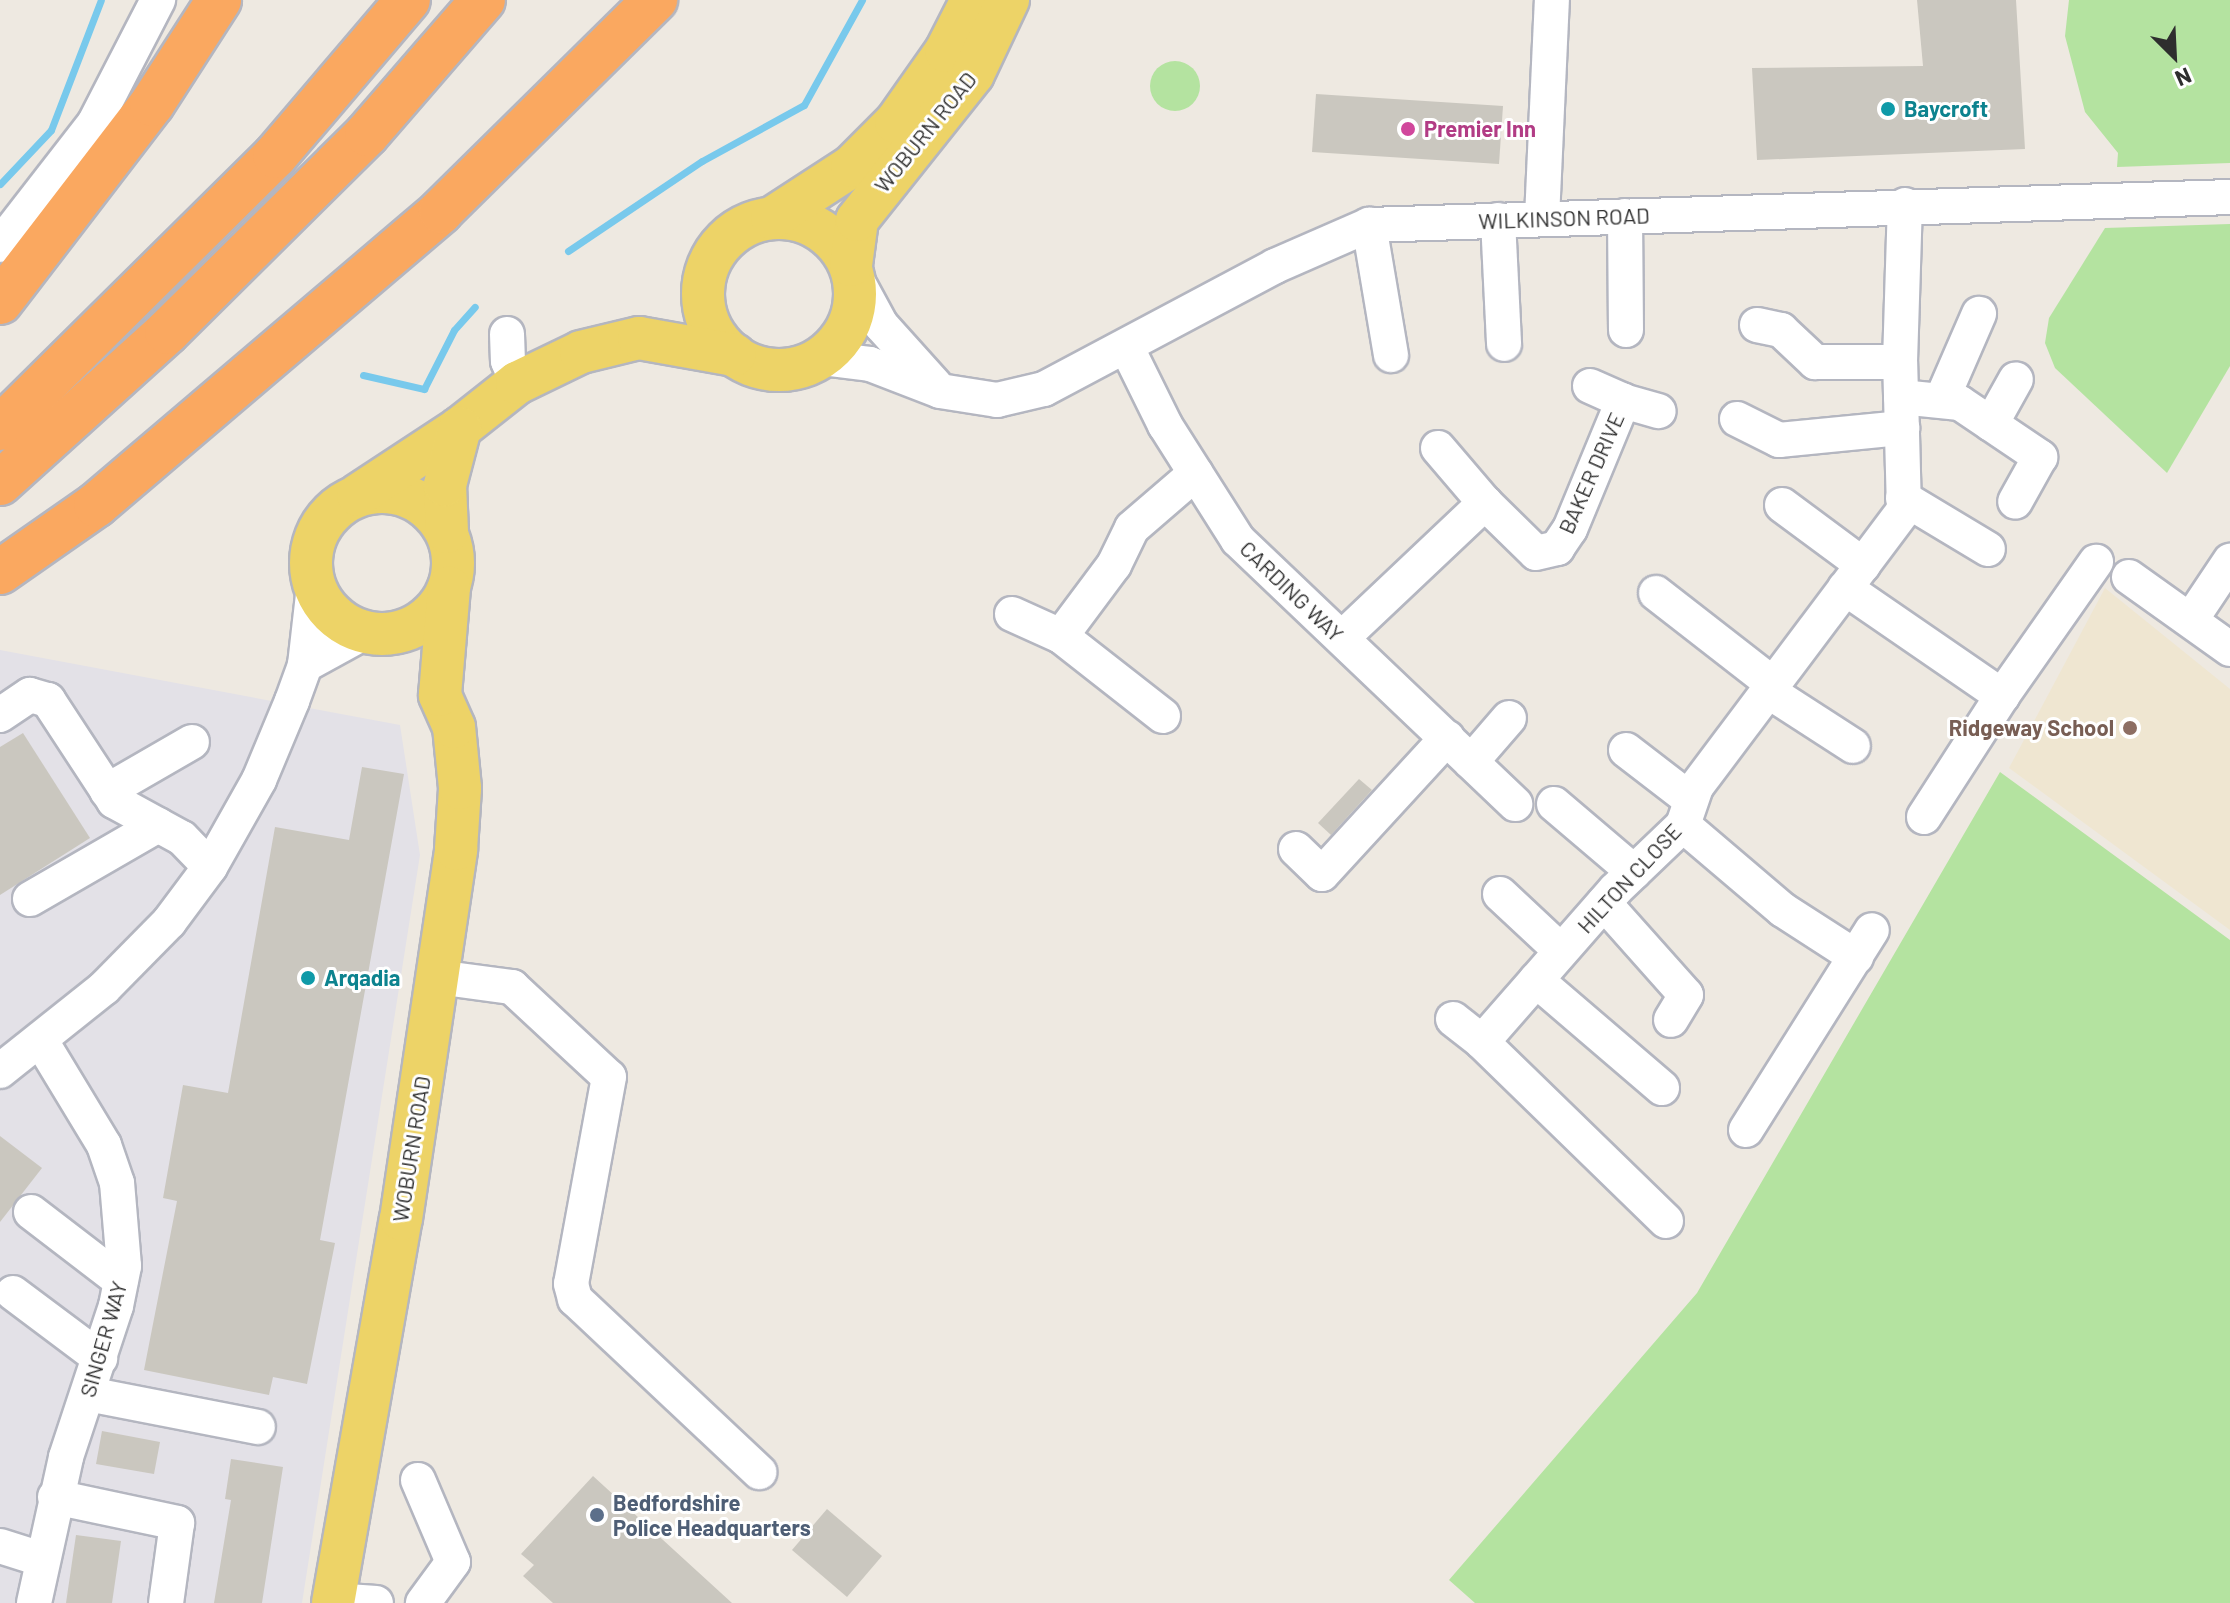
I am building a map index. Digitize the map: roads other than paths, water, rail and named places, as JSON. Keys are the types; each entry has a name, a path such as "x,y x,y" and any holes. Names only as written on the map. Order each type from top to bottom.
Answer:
{"highway":[{"path":"0,302 152,104 219,0"},
{"path":"0,428 275,156 408,0"},
{"path":"0,483 167,332 367,134 483,0"},
{"path":"0,572 96,505 441,211 655,0"}],"main road":[{"name":"WOBURN ROAD","path":"772,218 852,166 896,122 946,51 972,0"},
{"name":"WOBURN ROAD","path":"852,270 857,220 973,74 1008,0"},
{"path":"460,428 445,485 447,532 453,559 449,587 438,608 420,623 398,633 369,633 334,616 314,586 313,542 330,514 460,428 517,383 581,352 639,338 734,355 777,370 821,358 851,321 852,270 819,228 796,219 772,218 747,224 726,239 703,283 639,338"},
{"path":"703,283 709,324 734,355"},
{"path":"357,495 389,492 419,501 447,532"},
{"name":"WOBURN ROAD","path":"440,695 442,627 449,587"},
{"name":"WOBURN ROAD","path":"333,1601 401,1219 456,849 460,788 454,727 440,695 394,647 369,633"}],"street":[{"path":"0,245 94,124 158,0"},
{"path":"1542,218 1552,0"},
{"name":"WILKINSON ROAD","path":"821,358 870,364 940,391 997,400 1044,389 1127,348 1275,266 1369,225 1905,205 2230,197"},
{"name":"HILTON CLOSE","path":"1482,1042 1687,812 1770,687 1904,510 1900,362 1905,205"},
{"path":"1625,216 1626,330"},
{"path":"1498,220 1504,344"},
{"path":"1369,225 1391,355"},
{"path":"852,270 881,325 940,391"},
{"path":"1942,399 1979,314"},
{"path":"1757,325 1781,330 1815,362 1900,362"},
{"path":"507,334 508,361 517,383"},
{"name":"CARDING WAY","path":"1127,348 1165,425 1238,540 1515,804"},
{"path":"1991,424 2016,379"},
{"name":"BAKER DRIVE","path":"1590,386 1623,401 1659,411"},
{"path":"1737,419 1779,440 1901,412 1942,399 1960,403 2040,457 2015,502"},
{"name":"BAKER DRIVE","path":"1438,448 1485,503 1536,553 1557,548 1623,401"},
{"path":"1061,636 1102,584 1132,528 1196,473"},
{"path":"1903,498 1988,549"},
{"path":"1342,638 1485,503"},
{"path":"1782,505 1854,576 2002,696"},
{"path":"2192,618 2230,561"},
{"path":"1924,817 2002,696 2096,562"},
{"path":"2129,577 2192,618 2230,649"},
{"path":"0,1071 104,988 169,922 210,867 259,780 305,665 314,586"},
{"path":"1656,593 1770,687 1853,746"},
{"path":"1012,614 1061,636 1163,716"},
{"path":"305,665 369,633"},
{"path":"0,715 30,695 48,700 114,801 182,838 210,867"},
{"path":"1471,762 1509,718"},
{"path":"1296,849 1322,874 1447,738"},
{"path":"107,791 192,742"},
{"path":"1626,750 1783,910 1864,943 1746,1130"},
{"path":"1554,804 1634,872"},
{"path":"30,899 158,825"},
{"path":"1500,894 1561,951"},
{"path":"1604,903 1686,995 1671,1020"},
{"path":"437,977 512,987 609,1077 571,1284 575,1299 759,1472"},
{"path":"1536,980 1662,1088"},
{"path":"1453,1019 1482,1042 1666,1221"},
{"name":"SINGER WAY","path":"34,1603 55,1497 100,1358 121,1281 123,1224 117,1183 87,1113 41,1041"},
{"path":"31,1212 121,1281"},
{"path":"13,1293 100,1358"},
{"path":"88,1394 258,1427"},
{"path":"418,1480 453,1562 423,1603"},
{"path":"55,1497 177,1523 166,1603"},
{"path":"0,1546 41,1559"},
{"path":"333,1601 376,1603"}],"waterway":[{"path":"0,184 51,130 101,0"},
{"path":"568,251 702,161 804,105 862,0"},
{"path":"363,375 424,389 454,330 475,307"}],"place":[{"name":"Baycroft","path":"1888,109"},
{"name":"Premier Inn","path":"1408,129"},
{"name":"Ridgeway School","path":"2130,728"},
{"name":"Arqadia","path":"308,978"},
{"name":"Bedfordshire Police Headquarters","path":"597,1515"}]}
